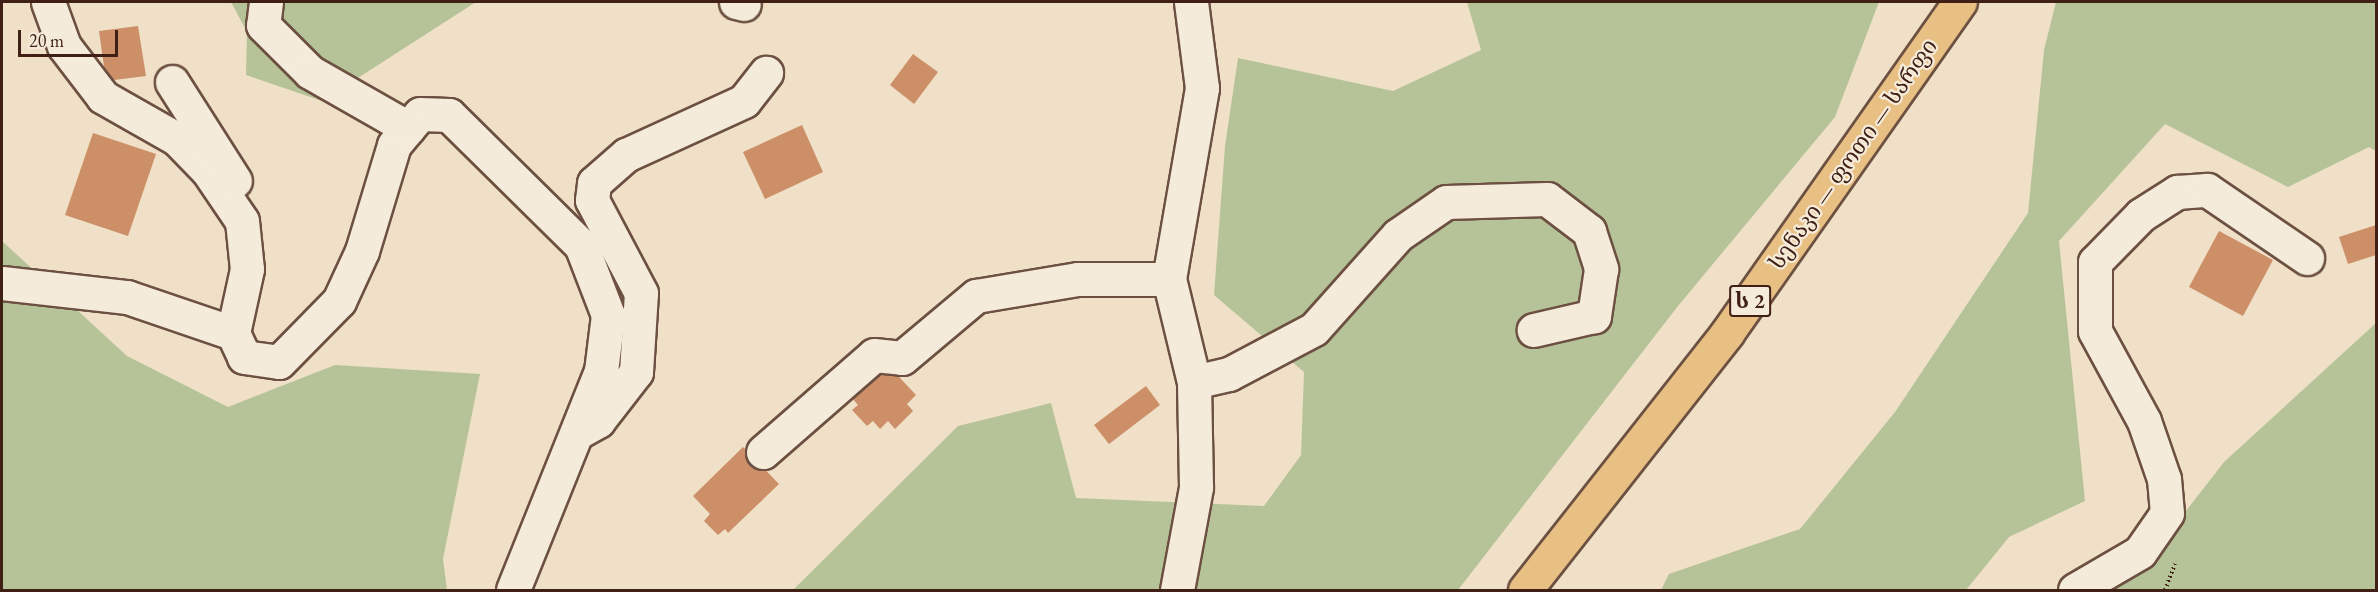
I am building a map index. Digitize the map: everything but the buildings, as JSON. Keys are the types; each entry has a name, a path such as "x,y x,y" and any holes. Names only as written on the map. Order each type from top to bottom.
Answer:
{"highway":[{"name":"სენაკი — ფოთი — სარფი","path":"1525,591 1728,333 1960,2"}],"street":[{"path":"48,2 64,46 103,97 177,139 208,171 242,221"},
{"path":"266,2 263,25 310,72 408,128"},
{"path":"1177,591 1196,487 1194,382 1169,279 1202,88 1191,2"},
{"path":"573,434 598,421 636,372 641,293 592,200 594,183 626,155 744,101 766,73"},
{"path":"172,82 234,175 247,269 233,333 244,357 279,362 339,301 362,251 387,164 408,128 420,114 449,115 581,245 608,315 601,371 573,434 513,591"},
{"path":"2075,591 2140,552 2167,513 2164,479 2144,421 2095,331 2095,262 2141,215 2177,192 2207,190 2307,258"},
{"path":"1194,382 1229,374 1314,329 1398,235 1446,202 1547,199 1589,231 1601,269 1594,316 1534,330"},
{"path":"763,452 874,355 902,358 976,296 1078,279 1169,279"},
{"path":"2,283 127,297 233,333"}],"green space":[{"path":"231,2 476,2 322,101 246,75 247,32"},
{"path":"1467,2 1879,2 1835,117 1678,306 1458,590 793,590 958,426 1051,403 1076,498 1264,506 1301,455 1304,372 1214,295 1225,146 1238,58 1393,91 1481,50"},
{"path":"2056,2 2376,2 2376,151 2369,147 2288,187 2165,124 2059,241 2085,501 2009,537 1966,590 1661,590 1669,574 1800,529 1895,412 2028,213 2044,50"},
{"path":"2,241 127,356 228,407 335,365 480,374 443,559 447,590 2,590"},
{"path":"2376,323 2376,590 2112,590 2138,573 2224,462"}]}
